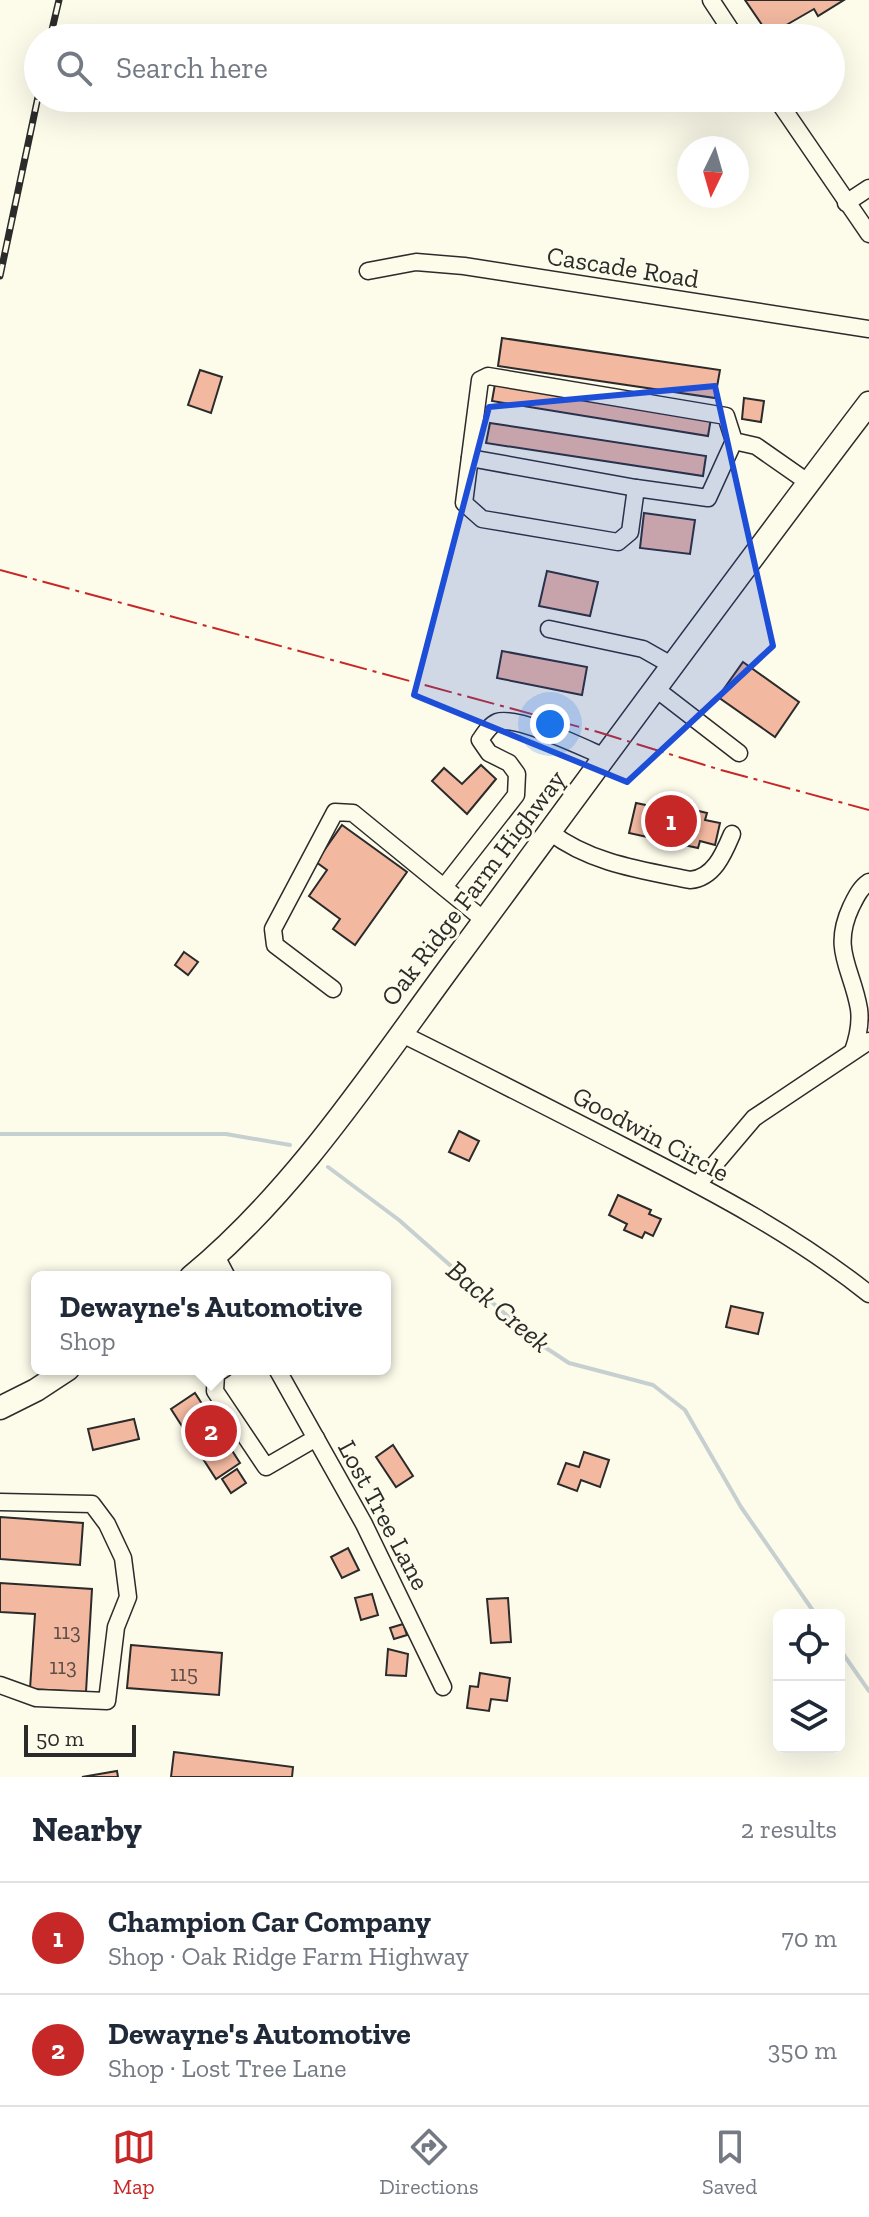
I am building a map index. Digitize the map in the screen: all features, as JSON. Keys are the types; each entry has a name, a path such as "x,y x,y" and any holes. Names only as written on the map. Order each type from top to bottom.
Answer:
{"main road":[{"name":"Oak Ridge Farm Highway","path":"198,1271 216,1256 288,1178 400,1033 869,403"},
{"path":"0,1408 59,1375"}],"street":[{"path":"711,0 727,24"},
{"path":"785,112 869,234"},
{"path":"846,203 869,188"},
{"name":"Cascade Road","path":"368,271 416,262 464,266 869,329"},
{"path":"470,458 708,498 734,441 726,416 488,376 480,380 464,503 482,519 618,542 630,532 636,488"},
{"path":"734,441 756,446 809,483"},
{"path":"549,629 643,649 673,666"},
{"path":"656,689 739,753"},
{"path":"444,887 516,795 517,774 509,763 489,753 480,740 493,724 506,720 542,730 605,757"},
{"path":"333,989 275,945 273,929 335,812 353,813 484,920"},
{"path":"550,832 570,848 617,865 690,880 698,879 712,869 732,834"},
{"path":"853,1051 859,1035 859,1010 844,965 842,939 846,918 856,896 869,882"},
{"name":"Goodwin Circle","path":"400,1033 698,1184 818,1255 869,1294"},
{"path":"698,1184 754,1118 869,1041"},
{"path":"216,1256 224,1271"},
{"path":"216,1375 215,1391 266,1467 316,1438"},
{"name":"Lost Tree Lane","path":"280,1375 364,1524 443,1687"},
{"path":"0,1502 92,1504 107,1524 123,1558 128,1597 116,1627 107,1701 36,1698 0,1685"}],"highlighted area":[{"path":"715,386 773,646 627,782 414,695 489,407"}],"building":[{"path":"745,0 844,0 818,16 814,9 788,24 761,24"},
{"path":"502,338 720,370 715,398 498,366"},
{"path":"200,370 222,377 211,413 188,405"},
{"path":"495,384 711,418 708,436 492,401"},
{"path":"744,398 764,401 761,422 742,419"},
{"path":"490,423 706,456 703,476 486,443"},
{"path":"644,513 695,520 690,554 640,548"},
{"path":"547,571 598,582 590,616 539,606"},
{"path":"502,651 587,667 582,695 497,678"},
{"path":"743,662 799,702 775,737 718,697"},
{"path":"481,765 496,779 467,814 432,781 444,768 462,784"},
{"path":"662,802 707,813 705,820 720,823 715,845 700,841 698,848 629,833 636,803 660,808"},
{"path":"342,825 407,872 355,945 333,929 340,919 309,896 327,870 316,862"},
{"path":"184,952 198,962 188,975 175,965"},
{"path":"459,1131 479,1141 469,1161 449,1152"},
{"path":"618,1195 651,1210 649,1214 661,1219 653,1236 645,1232 642,1238 624,1230 627,1224 609,1215"},
{"path":"731,1306 763,1313 758,1334 726,1327"},
{"path":"195,1393 240,1463 216,1479 171,1409"},
{"path":"134,1419 139,1439 93,1450 88,1429"},
{"path":"393,1445 413,1476 396,1487 376,1457"},
{"path":"584,1452 609,1460 600,1487 581,1480 577,1491 558,1484 566,1463 579,1467"},
{"path":"237,1469 246,1483 231,1493 222,1479"},
{"path":"0,1517 83,1523 80,1565 0,1559"},
{"path":"348,1548 359,1570 342,1578 331,1557"},
{"path":"0,1583 92,1589 86,1692 30,1689 35,1614 0,1612"},
{"path":"372,1594 378,1615 361,1620 355,1598"},
{"path":"508,1598 511,1642 491,1643 487,1599"},
{"path":"403,1624 407,1635 394,1639 390,1628"},
{"path":"131,1645 222,1653 219,1695 127,1688"},
{"path":"388,1649 408,1654 406,1676 386,1675"},
{"path":"480,1673 510,1678 507,1701 491,1699 489,1711 467,1708 470,1686 478,1687"},
{"path":"174,1752 293,1767 292,1777 171,1777"},
{"path":"117,1771 118,1777 82,1777"}],"waterway":[{"name":"Back Creek","path":"0,1134 226,1134 290,1145"},
{"name":"Back Creek","path":"328,1167 399,1220 537,1342 569,1363 653,1385 685,1410 741,1507 812,1609"},
{"name":"Back Creek","path":"845,1657 869,1691"}],"railway":[{"path":"53,24 59,0"},
{"path":"0,276 35,112"}],"power":[{"path":"0,570 598,732 721,770 869,810"}],"place":[{"name":"Champion Car Company","path":"671,821"},
{"name":"Dewayne's Automotive","path":"211,1431"}]}
